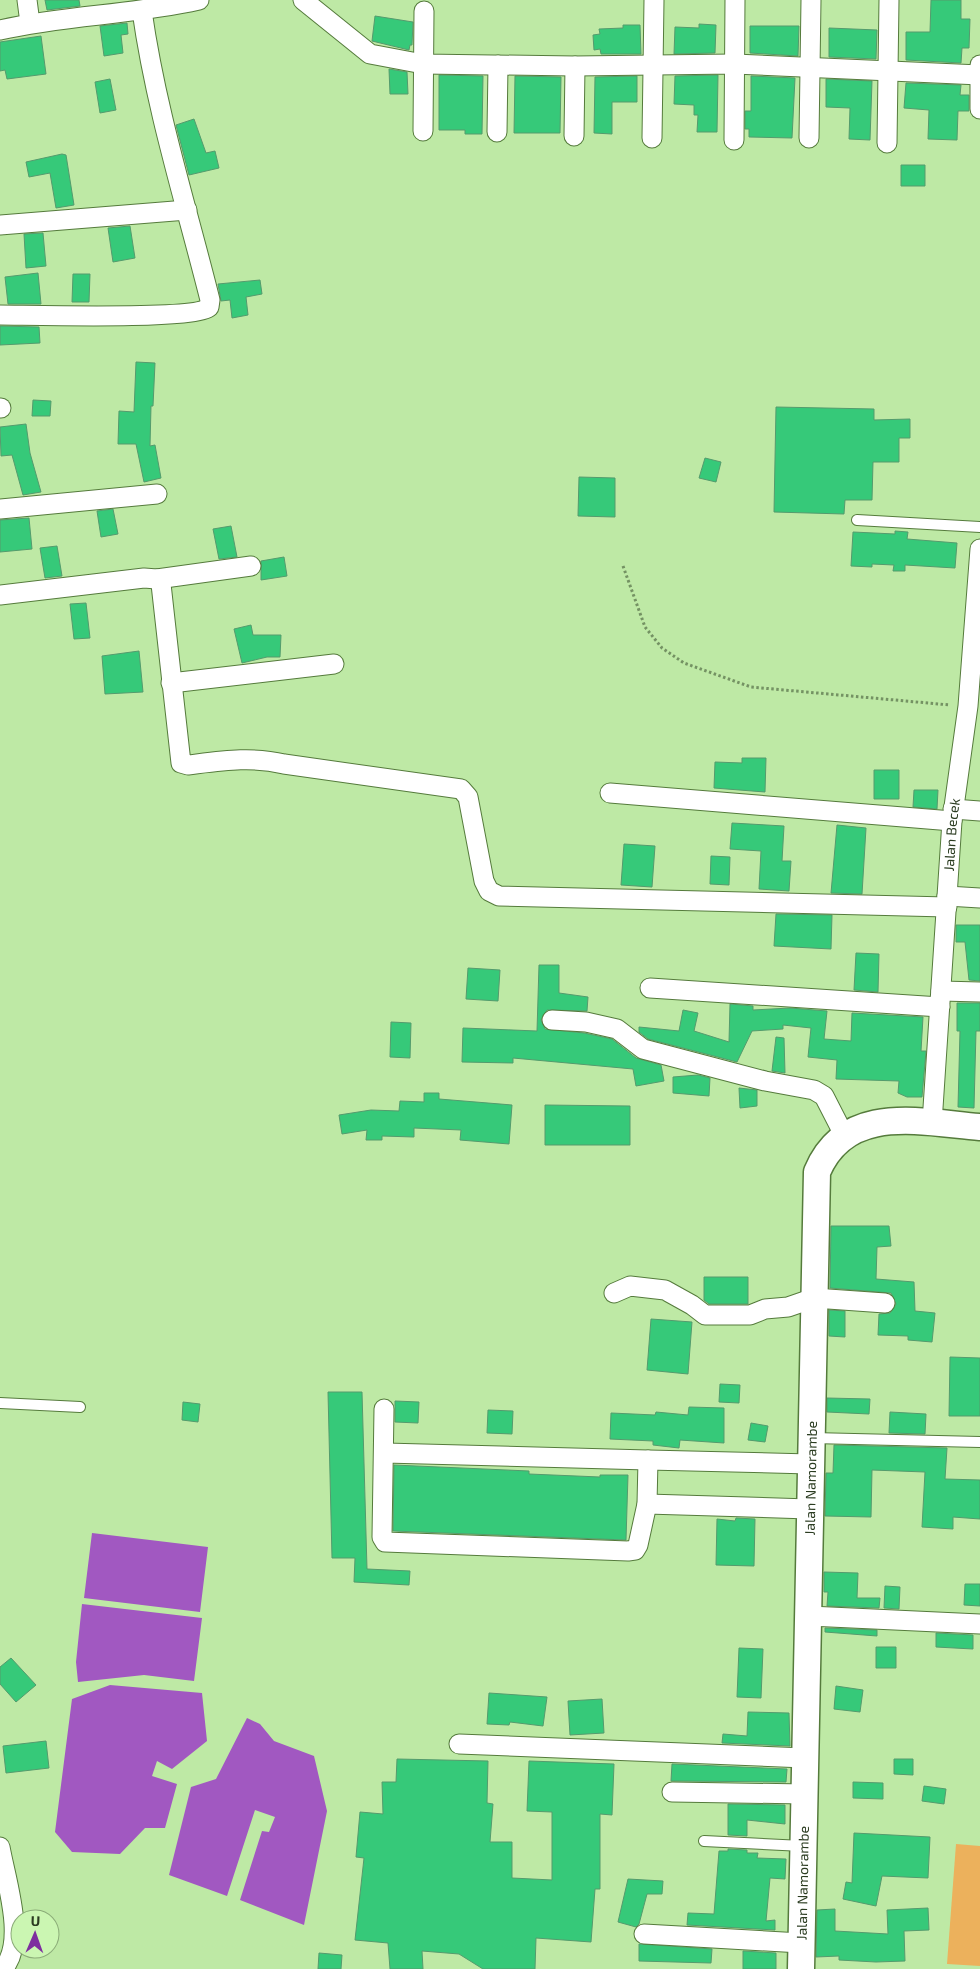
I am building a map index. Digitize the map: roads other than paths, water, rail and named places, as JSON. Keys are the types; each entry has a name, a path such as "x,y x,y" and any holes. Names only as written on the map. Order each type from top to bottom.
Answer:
{"main road":[{"name":"Jalan Namorambe","path":"800,1969 817,1172 824,1154 844,1135 871,1123 893,1121 980,1127"}],"street":[{"path":"27,0 30,23"},
{"path":"0,30 30,23 142,11 199,0"},
{"path":"303,0 370,54 423,64 575,66 734,64 980,75"},
{"path":"652,138 654,0"},
{"path":"734,140 735,0"},
{"path":"809,138 811,0"},
{"path":"887,143 889,0"},
{"path":"0,314 154,314 206,310 209,307 210,300 187,210 170,154 148,51 142,11"},
{"path":"422,131 424,11"},
{"path":"497,132 498,65"},
{"path":"980,65 980,109"},
{"path":"574,136 575,66"},
{"path":"0,225 187,210"},
{"path":"0,509 157,494"},
{"name":"Jalan Becek","path":"932,1123 953,815 968,706 980,549"},
{"path":"0,595 144,578 157,579 251,566"},
{"path":"157,579 161,584 181,763 188,765 240,758 263,759 284,764 461,789 468,797 484,881 489,891 499,896 947,902 980,898"},
{"path":"171,683 334,664"},
{"path":"610,793 953,815 980,811"},
{"path":"650,988 940,999 980,992"},
{"path":"552,1020 586,1022 617,1029 643,1048 764,1081 814,1090 824,1096 844,1135"},
{"path":"614,1293 630,1286 649,1286 676,1296 705,1315 740,1317 814,1298 885,1302"},
{"path":"384,1409 385,1453 382,1537 385,1542 392,1544 635,1550 638,1545 647,1504 648,1460"},
{"path":"385,1453 810,1464"},
{"path":"647,1504 809,1509"},
{"path":"809,1616 980,1624"},
{"path":"459,1744 805,1758"},
{"path":"672,1792 805,1794"},
{"path":"0,1848 15,1931 13,1955 3,1969"},
{"path":"644,1934 801,1943"}],"lane":[{"path":"857,520 980,528"},
{"path":"0,1404 80,1407"},
{"path":"811,1438 980,1442"},
{"path":"704,1841 804,1846"}]}
